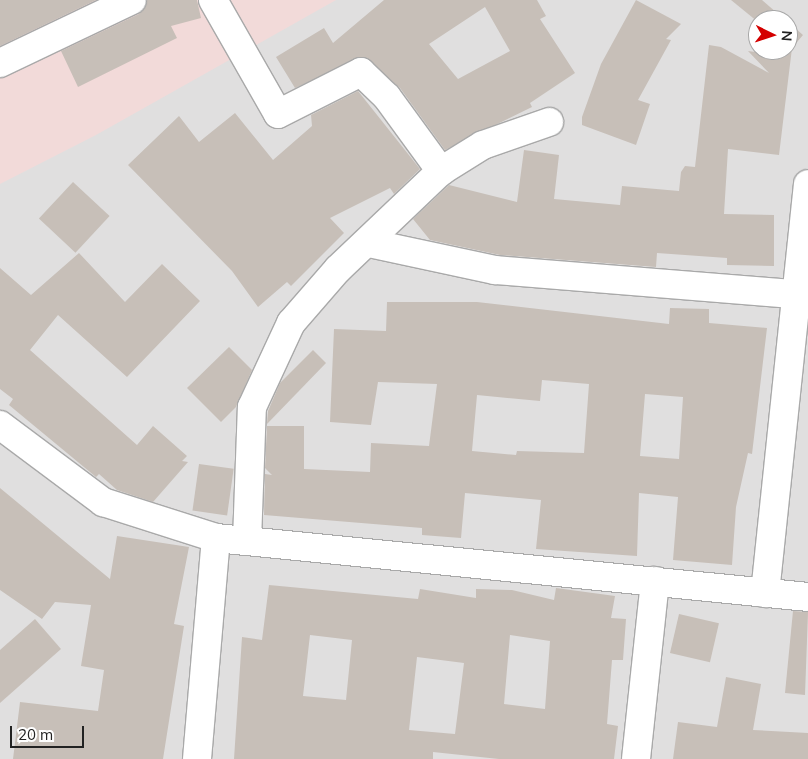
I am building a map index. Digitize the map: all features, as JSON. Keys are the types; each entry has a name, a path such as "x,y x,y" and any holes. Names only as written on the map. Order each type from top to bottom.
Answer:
{"street":[{"path":"0,63 132,0"},
{"path":"214,0 278,114 361,72 387,97 442,171"},
{"path":"247,541 252,407 291,323 369,242 442,171 483,145 549,122"},
{"path":"765,594 794,294 808,184"},
{"path":"369,242 495,270 794,294"},
{"path":"0,425 103,502 216,538 808,597"},
{"path":"197,759 216,538"},
{"path":"636,759 656,581"}],"shaded area":[{"path":"0,0 808,0 808,759 0,759"},
{"path":"0,0 336,0 96,135 0,184"}],"building":[{"path":"0,0 96,0 0,46"},
{"path":"147,0 197,0 201,18 171,26 177,38 78,87 61,51 139,14"},
{"path":"384,0 537,0 546,16 540,19 575,73 530,103 532,107 445,150 400,88 364,57 295,88 276,57 324,28 333,43","holes":["485,7 510,51 458,79 429,44"]},
{"path":"636,0 681,24 666,39 671,40 638,100 650,104 636,145 582,125 582,117 601,64"},
{"path":"731,0 762,0 774,10 748,10 748,14"},
{"path":"798,31 803,35 798,41"},
{"path":"709,45 721,47 769,73 757,60 791,60 779,155 728,149 724,214 774,215 774,266 727,265 727,258 657,253 656,267 500,255 430,240 413,219 449,185 517,202 524,150 559,155 554,199 620,205 622,186 679,191 681,172 685,166 695,167"},
{"path":"358,91 420,169 394,194 390,188 330,218 344,233 291,286 287,282 258,307 232,271 128,165 179,116 199,142 235,113 273,160 312,126 311,115"},
{"path":"73,182 110,216 75,253 39,219"},
{"path":"79,253 125,302 162,264 200,301 127,377 58,315 30,350 137,445 153,426 187,456 182,461 188,462 153,502 117,490 99,474 96,477 9,405 13,399 0,389 0,268 31,295"},
{"path":"387,302 477,302 669,324 670,308 709,309 709,323 767,328 752,454 748,453 736,507 732,565 673,560 678,497 639,493 637,556 536,549 541,500 465,493 461,538 422,535 422,528 264,515 265,474 272,475 265,468 267,426 304,426 304,469 370,472 371,443 429,446 437,384 378,382 371,425 330,422 334,329 386,331","holes":["542,380 589,384 584,453 517,451 516,455 472,451 477,395 540,401","645,394 683,397 679,459 640,456"]},
{"path":"229,347 252,370 236,407 221,422 187,388"},
{"path":"313,350 326,363 267,424 268,411 280,383"},
{"path":"199,464 234,469 227,515 192,511"},
{"path":"0,488 110,579 117,536 189,547 174,624 184,626 163,759 13,759 20,702 98,711 104,670 81,666 91,605 55,602 42,619 0,590"},
{"path":"269,585 418,599 420,589 476,598 476,589 512,590 554,600 556,588 615,596 611,618 626,619 623,660 612,660 607,724 618,726 614,759 499,759 433,752 433,759 234,759 242,637 262,640","holes":["310,635 352,640 346,700 303,696","510,635 550,641 545,709 504,704","417,657 464,663 455,734 409,730"]},
{"path":"793,611 808,612 805,695 785,693"},
{"path":"679,614 719,623 710,662 670,653"},
{"path":"35,619 61,649 0,703 0,650"},
{"path":"726,677 761,684 753,730 808,733 808,759 673,759 678,722 717,727"}]}
